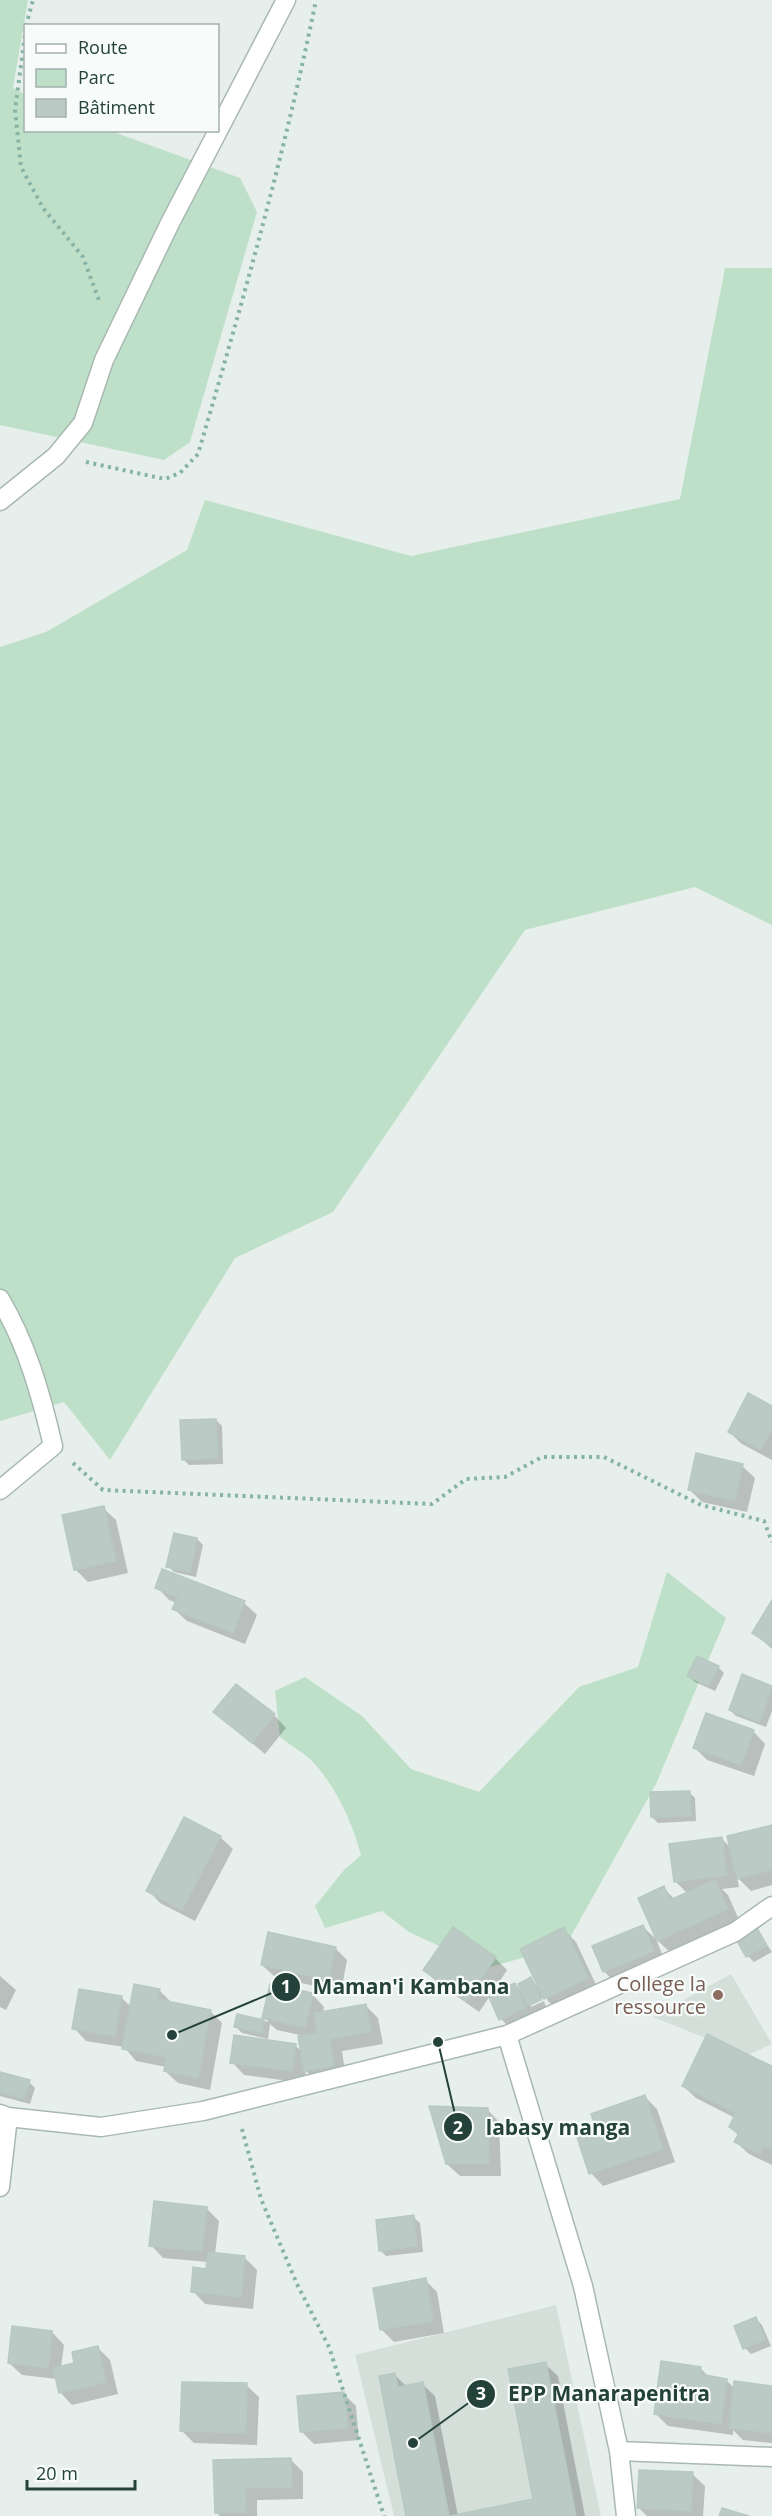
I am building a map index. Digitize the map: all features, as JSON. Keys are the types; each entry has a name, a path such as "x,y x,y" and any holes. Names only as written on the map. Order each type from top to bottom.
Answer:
{"street":[{"path":"219,130 286,0"},
{"path":"0,501 56,456 83,423 104,360 218,132"},
{"path":"0,1299 14,1323 38,1383 53,1446 0,1490"},
{"path":"0,2187 4,2116 101,2127 203,2110 507,2035 735,1932 772,1906"},
{"path":"507,2035 584,2286 619,2451 626,2516"},
{"path":"619,2451 772,2457"}],"path":[{"path":"27,24 33,0"},
{"path":"56,456 165,479 180,472 198,454 245,293 303,63 316,0"},
{"path":"24,42 15,110 21,167 43,208 83,257 101,305"},
{"path":"53,1446 103,1490 432,1504 466,1479 505,1477 542,1457 604,1457 700,1505 764,1521 772,1542"},
{"path":"235,2102 261,2199 297,2284 329,2347 384,2516"}],"shaded area":[{"name":"College la ressource","path":"731,1974 772,2044 748,2055 653,2017"},
{"path":"556,2305 601,2516 394,2516 355,2355"}],"green space":[{"path":"0,0 28,0 13,88 24,94 24,132 114,132 240,178 257,212 190,442 164,460 0,425"},
{"path":"725,268 772,268 772,925 695,887 525,930 333,1212 235,1258 110,1460 64,1402 0,1421 0,647 46,632 187,550 205,500 411,556 680,499"},
{"path":"667,1572 726,1618 656,1784 566,1945 487,1968 409,1932 382,1911 325,1928 315,1906 344,1870 361,1855 348,1818 330,1784 310,1759 280,1737 275,1691 305,1677 362,1716 411,1769 479,1792 579,1687 638,1667"}],"building":[{"path":"748,1393 772,1406 772,1429 761,1450 728,1432"},
{"path":"216,1419 218,1458 182,1460 180,1420"},
{"path":"696,1453 743,1464 735,1501 688,1490"},
{"path":"104,1506 116,1561 74,1570 62,1515"},
{"path":"174,1533 197,1538 190,1572 166,1567"},
{"path":"162,1569 245,1601 233,1633 172,1609 178,1597 155,1588"},
{"path":"772,1600 772,1646 752,1633"},
{"path":"697,1656 719,1666 709,1686 687,1676"},
{"path":"742,1674 772,1686 760,1722 729,1710"},
{"path":"236,1684 275,1714 252,1743 213,1712"},
{"path":"706,1713 754,1730 741,1765 693,1748"},
{"path":"690,1791 691,1816 651,1817 650,1792"},
{"path":"184,1817 221,1836 182,1910 146,1891"},
{"path":"772,1825 772,1870 737,1879 727,1836"},
{"path":"722,1837 727,1875 674,1882 669,1844"},
{"path":"715,1880 728,1909 657,1941 638,1898 664,1886 670,1900"},
{"path":"643,1925 654,1951 603,1972 592,1946"},
{"path":"453,1927 496,1957 466,2001 423,1970"},
{"path":"564,1927 588,1978 544,1999 520,1949"},
{"path":"757,1928 767,1946 746,1957 736,1939"},
{"path":"268,1932 336,1947 328,1980 261,1965"},
{"path":"531,1977 541,2000 528,2006 518,1984"},
{"path":"515,1983 526,2008 499,2020 488,1995"},
{"path":"134,1984 160,1989 157,1999 211,2010 198,2078 164,2071 166,2057 122,2049"},
{"path":"270,1984 313,1993 305,2027 262,2018"},
{"path":"79,1989 122,1996 115,2036 72,2029"},
{"path":"366,2004 371,2032 330,2039 334,2066 304,2071 298,2036 317,2033 314,2013"},
{"path":"237,2014 264,2020 262,2033 234,2027"},
{"path":"707,2034 761,2061 735,2113 682,2086"},
{"path":"234,2035 296,2044 292,2071 230,2063"},
{"path":"761,2061 772,2066 772,2149 764,2146 760,2154 734,2142 739,2133 729,2127"},
{"path":"0,2072 30,2080 24,2099 0,2092"},
{"path":"645,2095 663,2149 589,2174 577,2137 597,2131 591,2114"},
{"path":"429,2106 488,2108 489,2164 446,2164"},
{"path":"154,2201 207,2207 202,2251 149,2246"},
{"path":"414,2215 417,2246 379,2251 376,2220"},
{"path":"208,2252 245,2256 241,2297 191,2292 193,2267 206,2269"},
{"path":"426,2278 433,2321 380,2330 373,2288"},
{"path":"756,2317 765,2340 743,2349 734,2326"},
{"path":"12,2326 52,2331 48,2368 8,2363"},
{"path":"98,2346 106,2382 59,2393 53,2368 74,2363 72,2352"},
{"path":"661,2361 701,2367 700,2374 727,2379 721,2424 654,2414"},
{"path":"546,2362 576,2516 449,2516 533,2499 508,2369"},
{"path":"395,2373 398,2387 423,2382 449,2516 406,2516 379,2376"},
{"path":"734,2381 772,2386 772,2433 729,2428"},
{"path":"182,2382 247,2383 246,2433 180,2431"},
{"path":"344,2392 348,2428 300,2432 297,2396"},
{"path":"291,2458 292,2487 245,2488 246,2512 215,2513 213,2460"},
{"path":"639,2470 693,2472 691,2511 637,2508"},
{"path":"722,2508 749,2516 719,2516"}],"place":[{"name":"College la ressource","path":"718,1995"},
{"name":"Maman'i Kambana","path":"172,2035"},
{"name":"labasy manga","path":"438,2042"},
{"name":"EPP Manarapenitra","path":"413,2443"}]}
